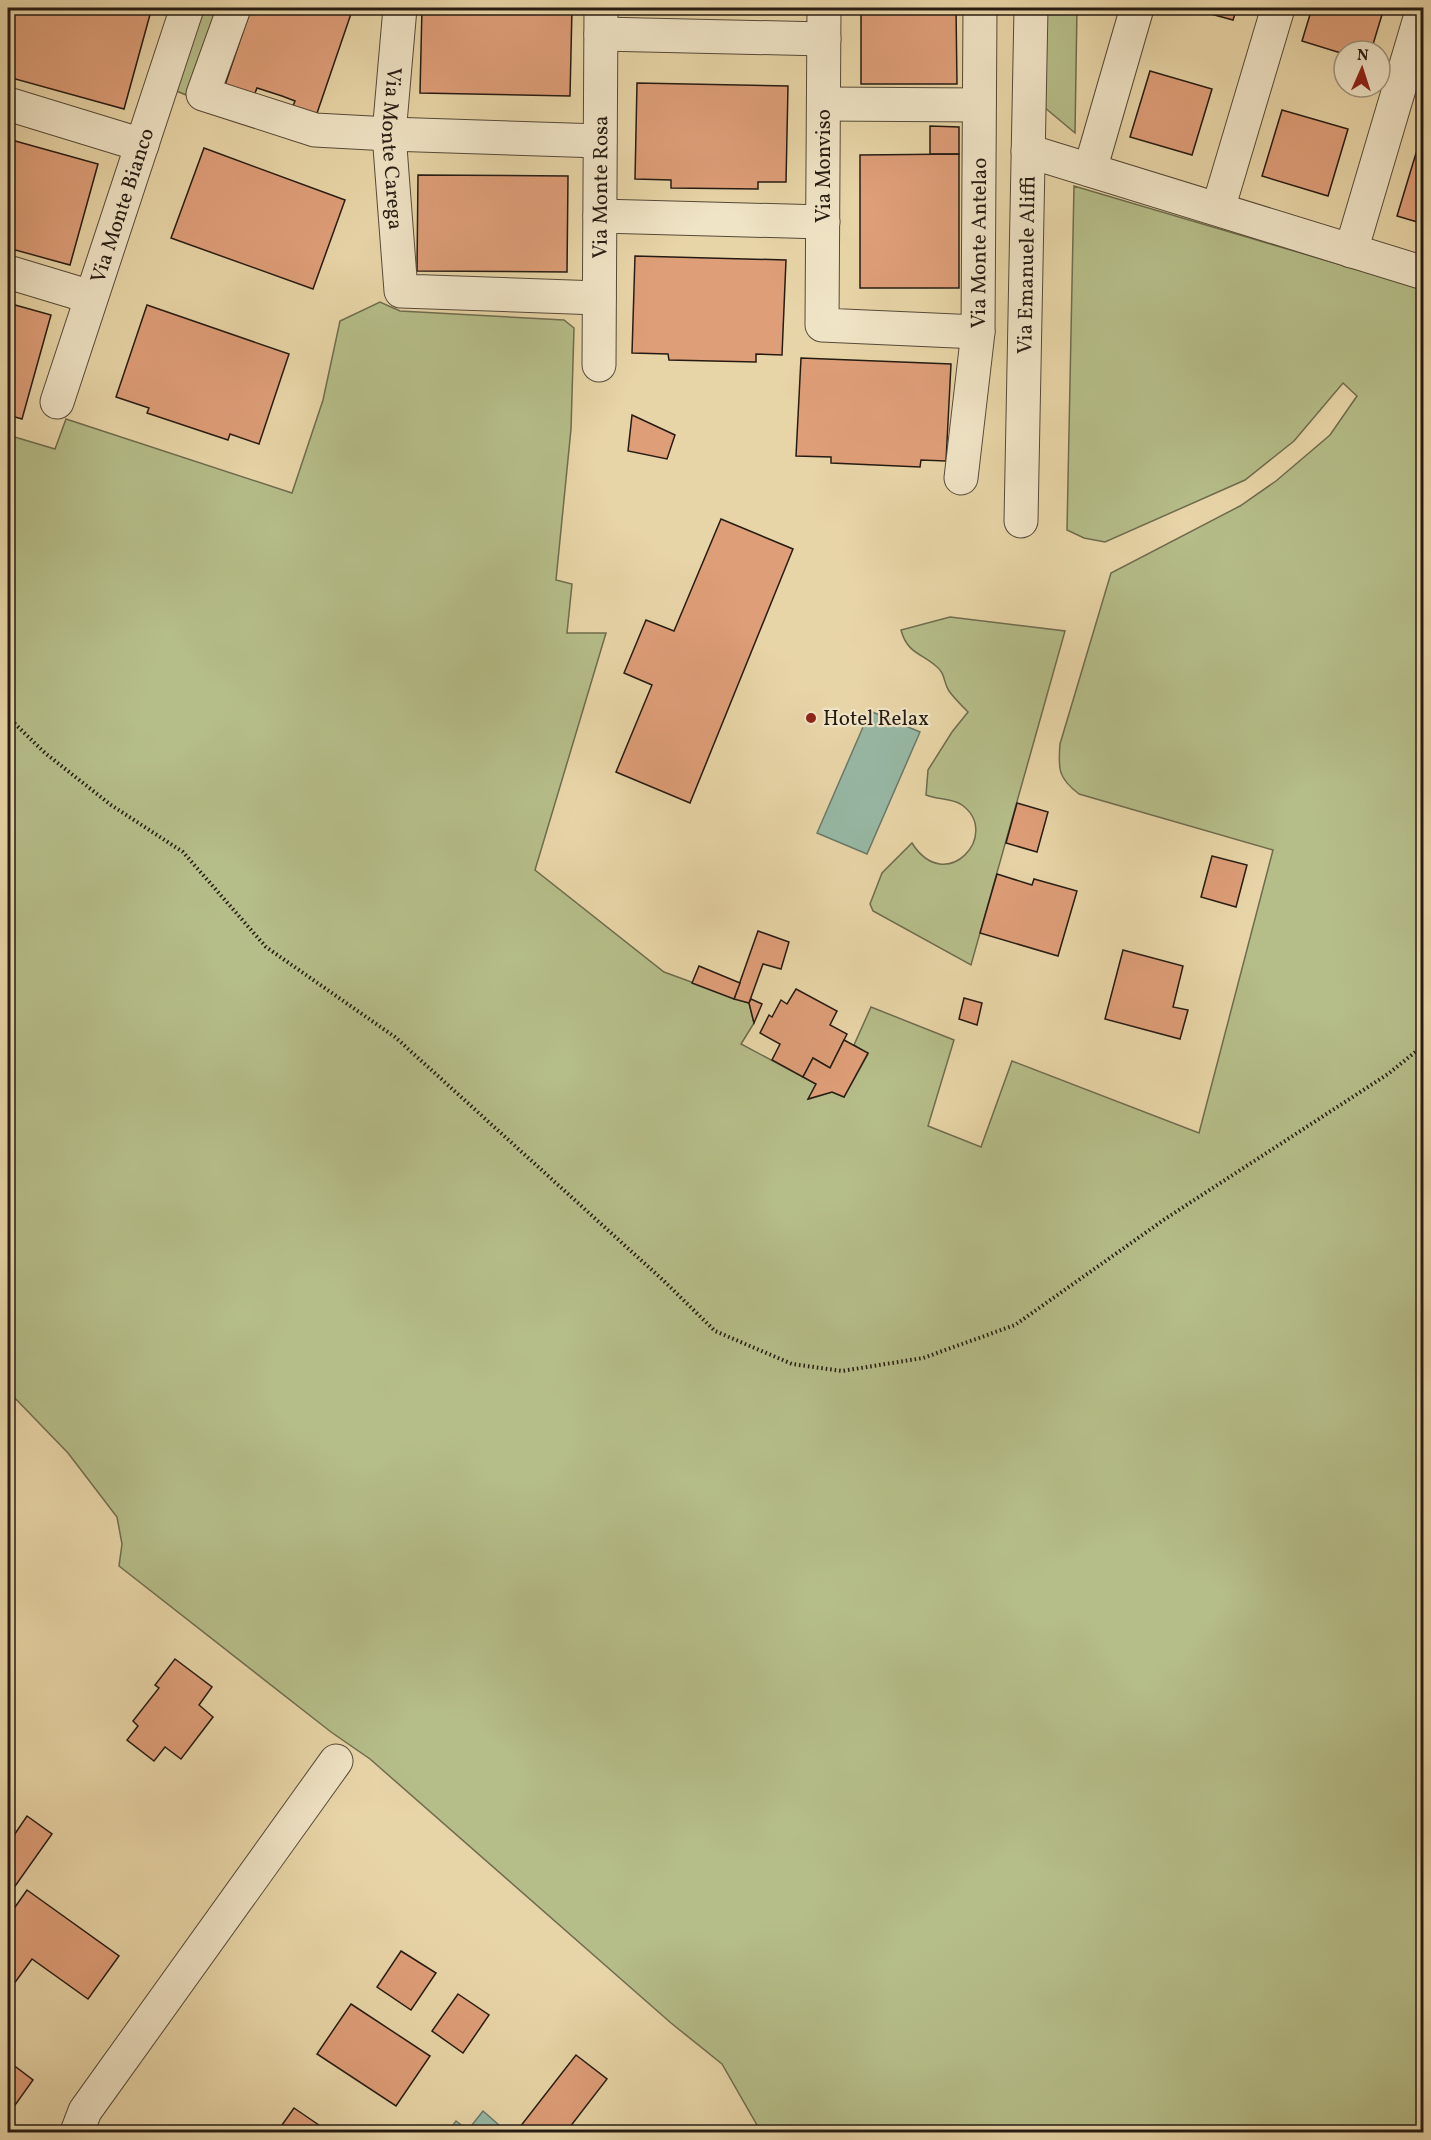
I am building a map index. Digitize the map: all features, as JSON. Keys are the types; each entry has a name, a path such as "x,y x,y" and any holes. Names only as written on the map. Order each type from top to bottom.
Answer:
{"street":[{"name":"Via Monte Bianco","path":"57,402 187,8"},
{"path":"234,8 202,94 315,130 600,141"},
{"name":"Via Monte Carega","path":"400,8 389,134 401,291 599,298"},
{"name":"Via Monte Antelao","path":"961,478 978,332 980,8"},
{"name":"Via Emanuele Aliffi","path":"1021,521 1031,8"},
{"path":"1090,170 1137,8"},
{"path":"1218,209 1278,8"},
{"path":"1351,250 1424,8"},
{"path":"601,21 824,23"},
{"name":"Via Monte Rosa","path":"598,365 601,21"},
{"name":"Via Monviso","path":"824,23 822,325 978,332"},
{"path":"8,104 142,145"},
{"path":"824,104 980,105"},
{"path":"1028,151 1424,273"},
{"path":"600,216 823,222"},
{"path":"8,272 91,297"},
{"path":"77,2133 85,2111 336,1761"}],"path":[{"path":"8,717 45,753 111,804 183,852 266,948 394,1036 716,1331 792,1364 842,1371 923,1358 1015,1325 1165,1219 1388,1074 1424,1045"}],"green space":[{"path":"202,8 217,8 186,95 174,90"},
{"path":"1047,8 1077,8 1075,133 1044,107"},
{"path":"1074,186 1423,289 1423,2132 761,2132 722,2064 671,2023 370,1759 331,1732 119,1566 122,1544 117,1517 68,1453 8,1391 8,435 55,449 66,419 292,493 323,400 340,321 380,302 400,311 564,320 574,328 571,429 556,580 572,584 567,633 606,633 535,870 664,972 749,1003 754,1023 741,1044 816,1084 809,1099 832,1092 844,1097 868,1054 854,1045 871,1007 954,1040 928,1126 981,1147 1012,1061 1199,1133 1273,850 1079,794 1063,778 1059,760 1060,744 1111,573 1240,506 1276,481 1330,435 1357,396 1343,383 1294,441 1245,480 1105,542 1084,538 1067,530"},
{"path":"950,617 1065,631 971,965 873,911 870,904 882,873 912,843 926,858 940,864 953,862 965,855 973,844 976,831 973,817 962,805 926,795 928,770 952,732 968,712 949,691 939,669 907,644 901,630"}],"shaded area":[{"path":"870,711 920,732 867,854 817,833"},
{"path":"483,2111 499,2125 493,2132 448,2132 456,2121 468,2130"}],"building":[{"path":"8,8 139,8 151,11 124,109 8,77"},
{"path":"251,8 353,8 315,119 291,111 295,101 282,96 257,88 253,98 224,88"},
{"path":"422,8 572,8 570,96 420,93"},
{"path":"674,8 761,8 761,14 675,14"},
{"path":"861,8 956,8 957,84 861,84"},
{"path":"1189,8 1237,8 1233,20"},
{"path":"1312,8 1384,8 1375,39 1332,39 1332,50 1302,41"},
{"path":"1150,71 1212,89 1192,155 1130,137"},
{"path":"637,83 788,86 786,182 758,182 758,189 671,188 671,180 635,179"},
{"path":"1282,110 1348,129 1328,196 1262,176"},
{"path":"930,126 959,127 959,154 930,154"},
{"path":"8,139 98,164 70,265 8,248"},
{"path":"204,148 345,200 313,289 171,238"},
{"path":"1417,150 1424,152 1424,224 1397,216"},
{"path":"959,154 959,288 860,288 860,155"},
{"path":"418,175 568,176 567,272 417,271"},
{"path":"635,256 786,260 782,355 756,354 756,362 669,360 668,354 632,353"},
{"path":"8,303 51,315 22,419 8,415"},
{"path":"147,305 289,354 259,444 230,434 228,440 147,413 149,408 116,397"},
{"path":"801,358 951,364 946,461 921,460 920,467 831,463 831,457 796,456"},
{"path":"632,415 675,435 667,459 628,451"},
{"path":"721,519 793,549 690,803 616,772 652,685 624,673 646,620 674,631"},
{"path":"1017,803 1048,812 1037,852 1006,843"},
{"path":"1212,856 1247,865 1236,907 1201,897"},
{"path":"997,874 1032,885 1034,879 1077,891 1058,956 980,933"},
{"path":"758,931 789,942 781,969 763,964 749,1003 734,999"},
{"path":"1123,950 1183,966 1173,1007 1188,1010 1180,1039 1105,1019"},
{"path":"699,966 740,983 734,999 692,983"},
{"path":"796,989 837,1011 830,1025 847,1034 830,1068 813,1058 803,1077 772,1060 780,1044 760,1033 769,1015 772,1017 781,1000 787,1004"},
{"path":"964,998 982,1003 977,1025 959,1019"},
{"path":"751,999 762,1004 754,1023 749,1003"},
{"path":"844,1040 868,1053 844,1097 832,1092 808,1099 816,1084 803,1077 813,1058 830,1068"},
{"path":"175,1659 212,1687 199,1705 213,1717 181,1759 165,1747 154,1761 127,1740 138,1726 133,1721 159,1688 155,1685"},
{"path":"27,1816 52,1834 13,1889 8,1886 8,1844"},
{"path":"27,1890 119,1956 88,1999 32,1959 8,1992 8,1917"},
{"path":"401,1951 436,1973 411,2010 377,1987"},
{"path":"458,1994 489,2015 463,2053 432,2031"},
{"path":"351,2004 430,2056 396,2106 317,2054"},
{"path":"576,2055 607,2079 566,2132 516,2132"},
{"path":"8,2061 33,2080 8,2115"},
{"path":"294,2108 329,2132 277,2132"}],"place":[{"name":"Hotel Relax","path":"811,718"}]}
